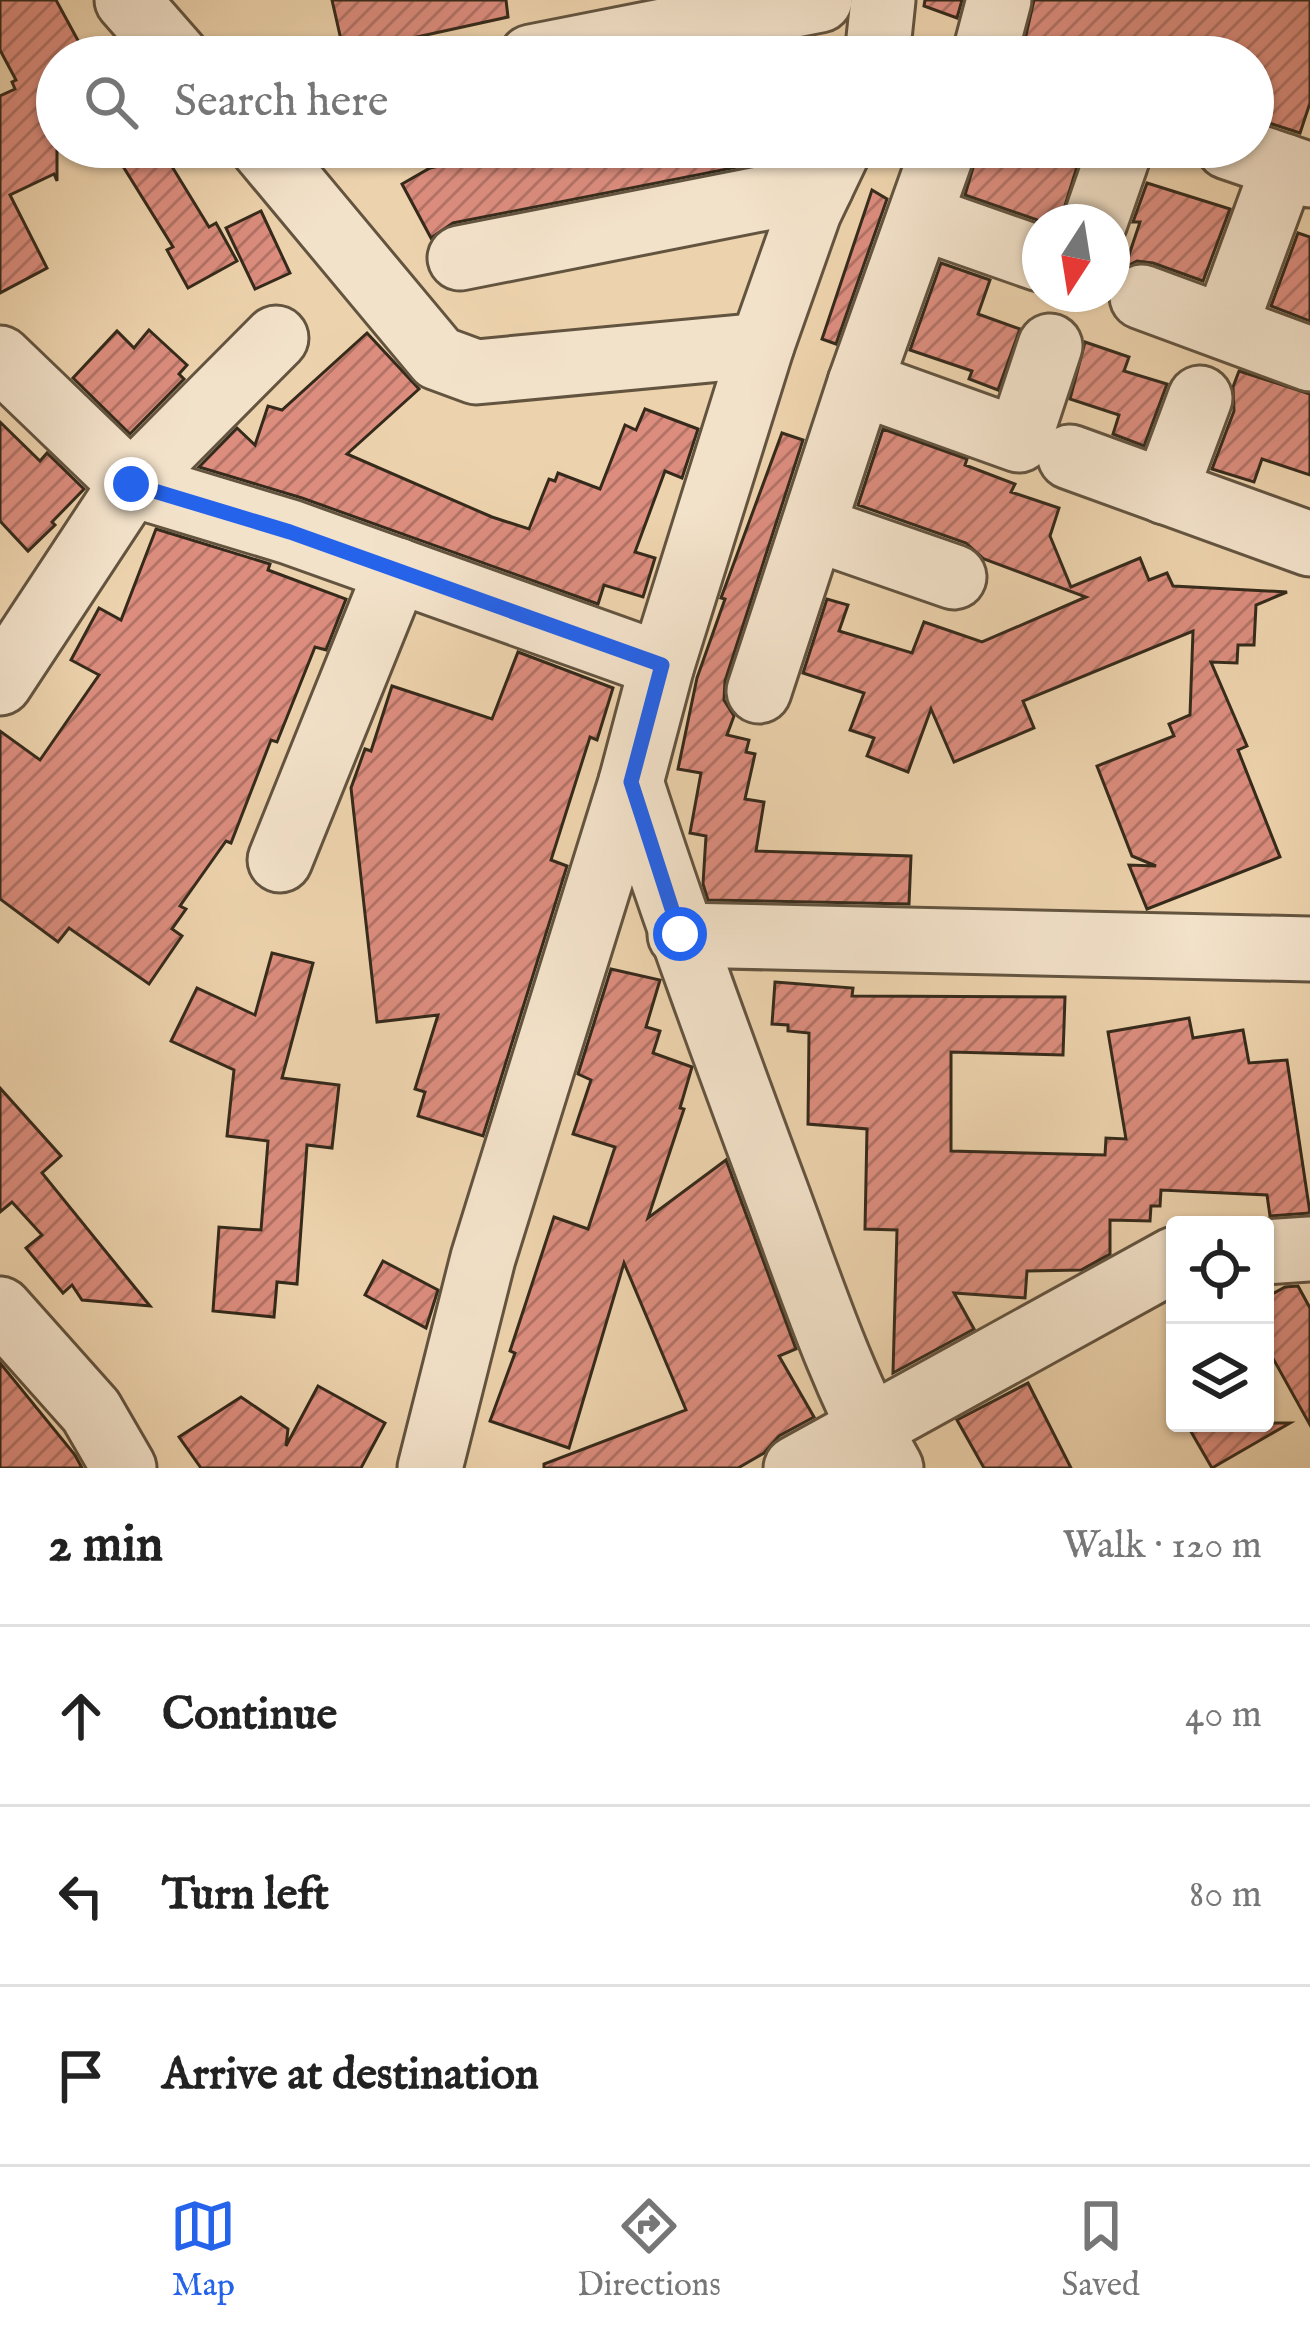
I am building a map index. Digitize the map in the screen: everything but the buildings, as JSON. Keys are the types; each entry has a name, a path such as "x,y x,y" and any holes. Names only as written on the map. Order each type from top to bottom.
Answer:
{"street":[{"path":"127,0 159,36"},
{"path":"637,36 820,0"},
{"path":"879,36 883,0"},
{"path":"989,36 999,0"},
{"path":"280,168 438,358 476,372 762,345"},
{"path":"460,258 826,168"},
{"path":"430,1468 483,1258 631,782 662,665 762,345 830,168"},
{"path":"759,691 937,168"},
{"path":"1101,204 1114,168"},
{"path":"1226,327 1273,168"},
{"path":"920,217 1022,253"},
{"path":"1142,297 1310,359"},
{"path":"0,683 131,484 275,338"},
{"path":"860,383 1019,440 1050,346"},
{"path":"0,358 131,484 290,532 662,665"},
{"path":"1165,492 1200,398"},
{"path":"1070,458 1165,492 1307,532"},
{"path":"813,528 954,577"},
{"path":"280,860 397,570"},
{"path":"631,782 680,934 823,1319 880,1448"},
{"path":"680,934 1310,949"},
{"path":"1274,1252 1310,1250"},
{"path":"796,1468 880,1448 1166,1265"},
{"path":"0,1309 91,1411 124,1468"}],"route":[{"path":"131,484 290,532 662,665 631,782 680,934"}]}
